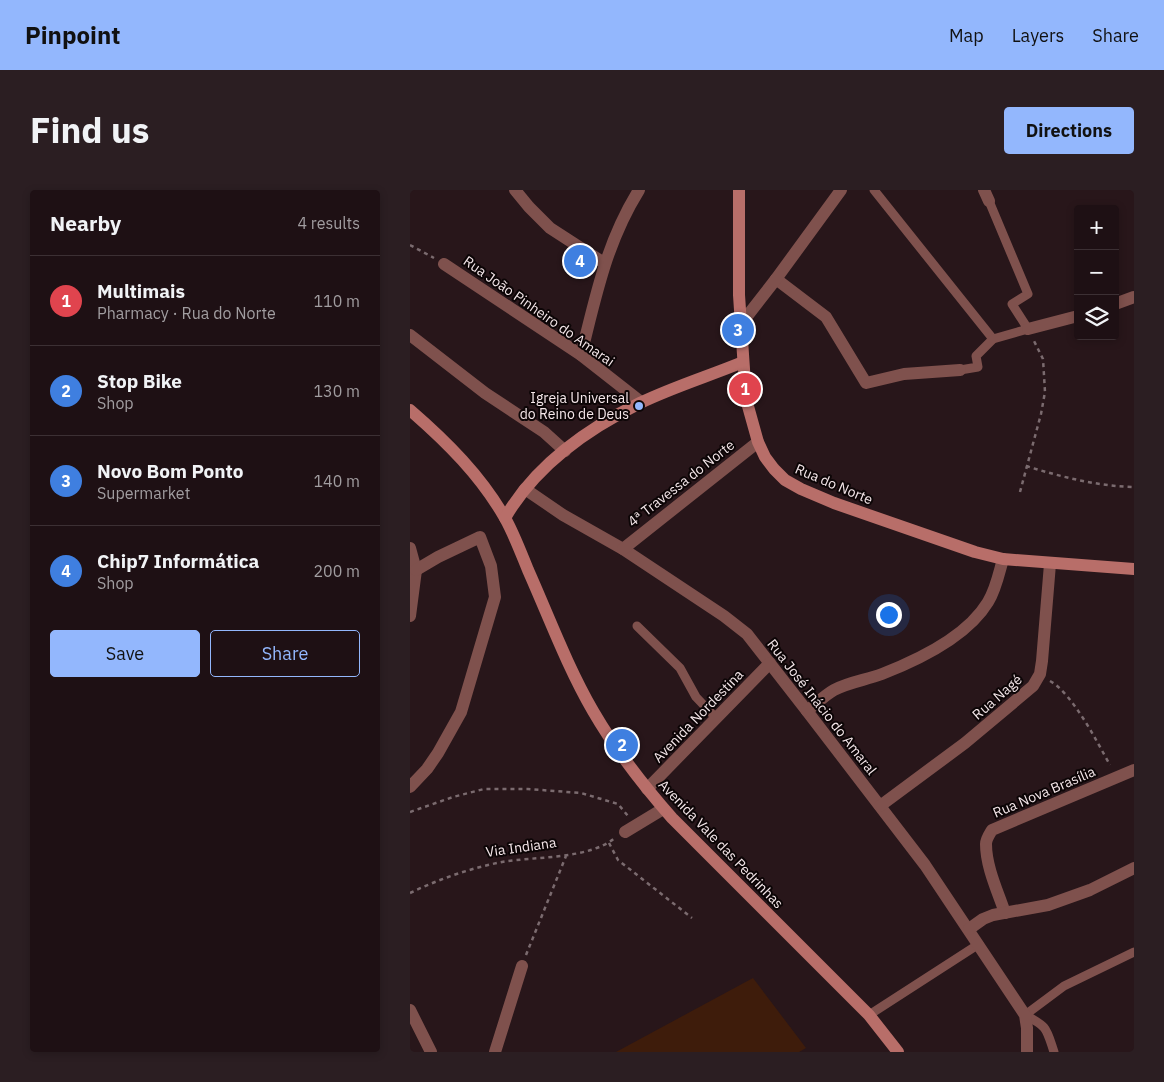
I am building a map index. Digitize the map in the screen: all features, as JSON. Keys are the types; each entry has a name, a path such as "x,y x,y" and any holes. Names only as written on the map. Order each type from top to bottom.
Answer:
{"street":[{"path":"515,190 529,208 550,228 604,263"},
{"path":"580,355 604,263 624,214 639,190"},
{"name":"Rua do Norte","path":"739,190 739,295 746,399 758,442 765,457 785,480 834,503 975,552 1003,559 1134,569"},
{"path":"741,324 841,190"},
{"name":"Rua João Pinheiro do Amarai","path":"444,264 580,355 641,402"},
{"path":"776,279 826,317 866,383 904,374 960,370"},
{"path":"1119,303 1134,297"},
{"path":"1028,330 1074,317"},
{"path":"410,335 485,393 544,432 565,450"},
{"path":"505,518 515,502 541,470 587,434 641,402 743,362"},
{"name":"Avenida Vale das Pedrinhas","path":"410,410 443,438 461,458 505,518 569,664 593,711 614,745 647,789 660,810 868,1016 898,1052"},
{"path":"410,423 426,424"},
{"name":"4ª Travessa do Norte","path":"623,548 758,442"},
{"name":"Rua José Inácio do Amaral","path":"525,489 564,515 623,548 724,616 746,634 808,711 925,866 1025,1015"},
{"path":"410,787 427,769 438,753 461,712 495,597 491,566 480,537 416,570"},
{"path":"410,548 416,570 410,616"},
{"path":"808,711 832,690 881,674 914,660 929,653 962,631 988,602 1003,559"},
{"name":"Rua Nagé","path":"880,806 996,719 1033,686 1040,674 1050,564"},
{"name":"Avenida Nordestina","path":"647,789 770,663"},
{"name":"Rua Nova Brasília","path":"1005,913 991,873 987,854 987,837 992,830 1134,770"},
{"path":"634,826 660,810"},
{"path":"968,929 992,914 1048,906 1090,890 1134,868"},
{"path":"495,1052 522,966"},
{"path":"410,1010 431,1052"},
{"path":"1025,1015 1027,1052"}],"lane":[{"path":"874,190 993,339"},
{"path":"960,370 978,367 976,356 993,339 1028,330 1012,304 1028,294 986,195"},
{"path":"637,626 680,668 696,697 716,718"},
{"path":"868,1016 978,944"},
{"path":"1054,1052 1046,1030 1042,1025 1025,1015 1064,986 1134,952"}],"path":[{"path":"410,245 444,264"},
{"path":"1020,492 1045,392 1043,358 1028,330"},
{"path":"1026,466 1080,482 1134,486"},
{"path":"1040,674 1055,683 1066,694 1102,750 1116,778"},
{"path":"410,812 453,797 484,789 528,789 581,793 618,804 634,826"},
{"name":"Via Indiana","path":"410,893 430,884 502,862 566,856 609,842 618,860 692,918"},
{"path":"522,966 566,856"}],"shaded area":[{"path":"753,978 806,1048 799,1052 616,1052"}],"place":[{"name":"Chip7 Informática","path":"580,261"},
{"name":"Novo Bom Ponto","path":"738,330"},
{"name":"Multimais","path":"745,389"},
{"name":"Igreja Universal do Reino de Deus","path":"639,406"},
{"name":"Stop Bike","path":"622,745"}]}
